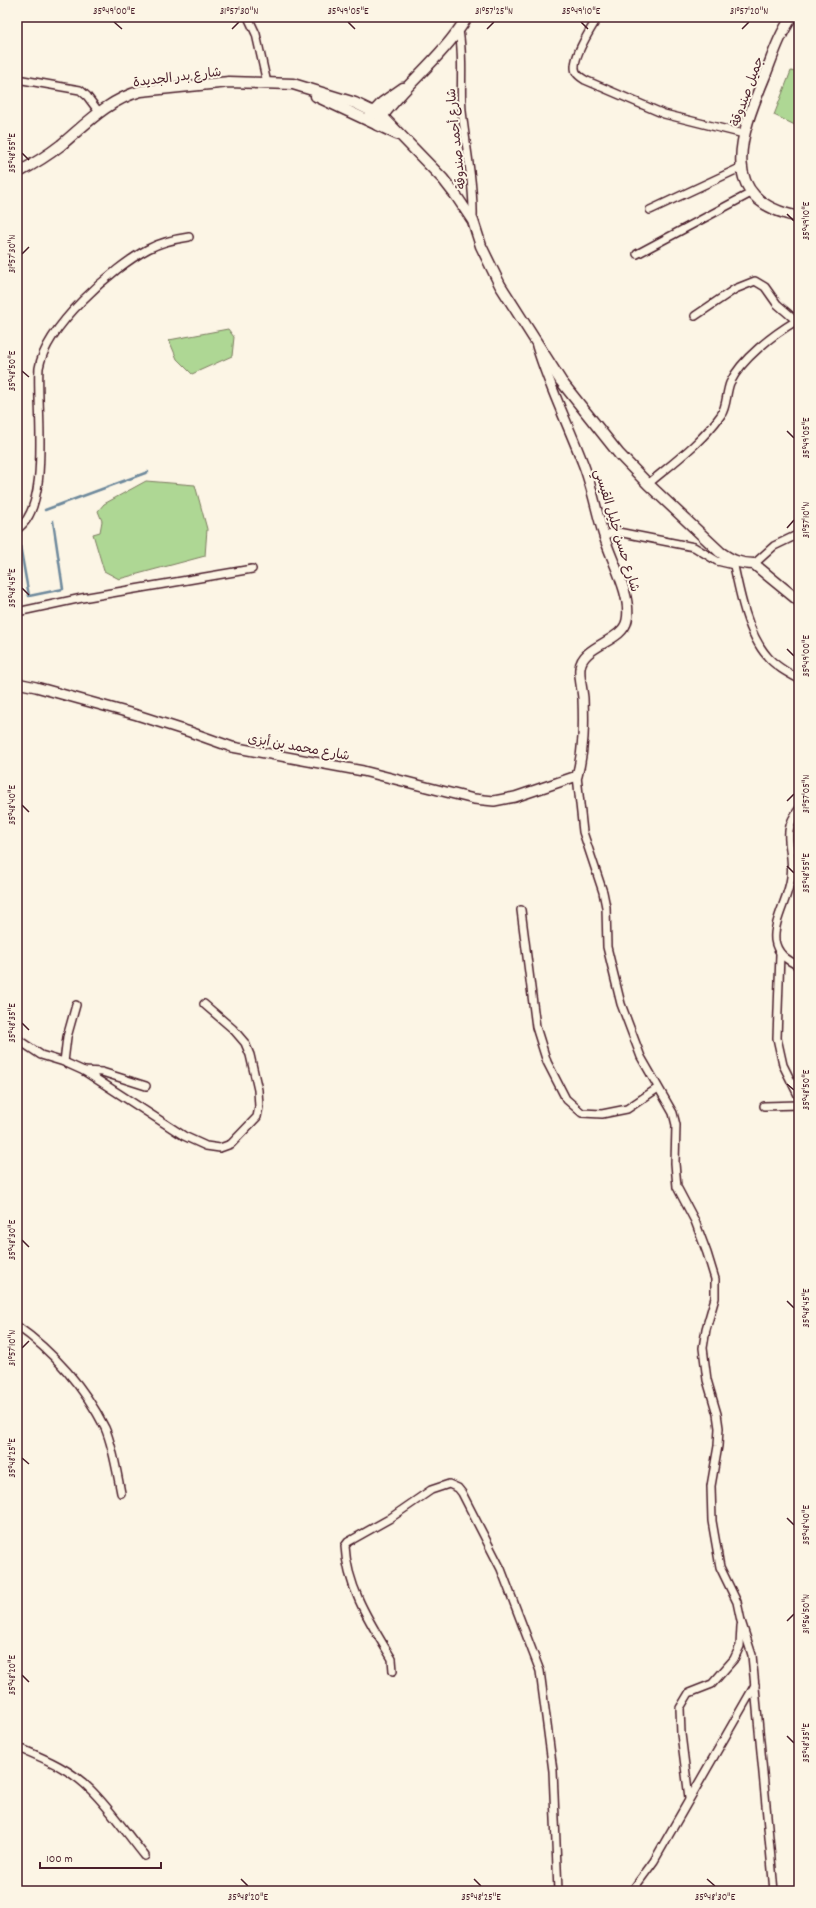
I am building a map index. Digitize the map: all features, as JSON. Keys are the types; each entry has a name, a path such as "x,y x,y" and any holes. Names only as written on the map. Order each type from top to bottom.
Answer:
{"main road":[{"path":"375,118 459,31 467,17"},
{"name":"جميل صندوقة","path":"792,17 785,28 757,94 744,134 742,167 745,181 751,193 765,206 799,217"},
{"name":"شارع بدر الجديدة","path":"17,174 48,154 99,112 119,99 141,91 199,84 293,84 335,106 375,118"},
{"name":"شارع حسن خليل القيسي","path":"375,118 398,134 443,180 472,221 481,246 500,285 546,360 619,454 707,541 734,563 754,564"},
{"path":"754,564 799,601"}],"street":[{"path":"248,17 256,34 267,83"},
{"path":"598,17 590,30 575,63 575,70 579,76 585,80 664,114 744,134"},
{"name":"شارع أحمد صندوقة","path":"459,31 462,58 462,110 473,200 472,221"},
{"path":"17,79 37,84 80,90 87,96 99,112"},
{"path":"650,210 742,167"},
{"path":"637,254 751,193"},
{"path":"17,529 26,522 29,517 35,496 40,462 39,368 42,356 48,345 90,291 153,246 189,237"},
{"path":"648,484 680,457 718,419 723,412 731,383 746,361 768,341 798,322 777,304 765,287 755,281 735,289 695,316"},
{"name":"شارع حسن خليل القيسي","path":"535,340 547,378 583,461 604,537 622,585 627,619 624,627 588,654 580,664 583,737 582,757 578,776 583,832 603,892 607,947 615,978 635,1044 675,1119 675,1163 677,1187 695,1221 715,1279 715,1298 706,1328 703,1348 706,1380 717,1414 719,1428 718,1446 711,1486 711,1511 720,1567 737,1602 741,1621 752,1654 774,1891"},
{"path":"604,537 612,532 618,532 685,545 696,548 717,561 734,563 747,614 761,647 774,663 799,679"},
{"path":"754,564 774,546 799,534"},
{"path":"17,612 82,598 252,569"},
{"name":"شارع محمد بن أبزى","path":"17,683 137,715 232,747 363,771 474,800 494,801 515,797 578,776"},
{"path":"799,809 791,819 788,830 792,875 790,887 775,934 775,940 780,954 777,1038 782,1065 799,1097"},
{"path":"521,910 536,1027 548,1062 566,1099 582,1113 602,1114 627,1109 658,1088"},
{"path":"780,954 799,966"},
{"path":"17,1039 41,1055 64,1062 84,1071 172,1129 200,1144 220,1148 231,1144 253,1122 258,1112 256,1080 250,1054 245,1043 233,1029 204,1004"},
{"path":"64,1062 67,1037 76,1005"},
{"path":"84,1071 102,1072 146,1086"},
{"path":"764,1106 799,1105"},
{"path":"17,1326 48,1352 87,1397 105,1429 121,1493"},
{"path":"393,1671 392,1659 355,1593 350,1576 345,1546 348,1542 389,1519 432,1490 449,1484 458,1488 462,1493 488,1541 501,1570 540,1671 553,1771 558,1891"},
{"path":"689,1798 681,1734 680,1708 689,1693 712,1684 734,1659 740,1646 741,1621"},
{"path":"632,1891 654,1861 755,1685"},
{"path":"17,1747 51,1762 72,1774 90,1789 145,1856"}],"green space":[{"path":"791,71 799,73 799,120 797,126 774,115"},
{"path":"228,329 234,337 232,356 192,374 177,359 169,340"},
{"path":"146,481 195,485 207,529 205,556 119,579 104,571 93,534 100,532 102,521 98,511 104,504"}],"waterway":[{"path":"45,510 148,472"},
{"path":"18,534 29,596 63,589 53,521"}]}
